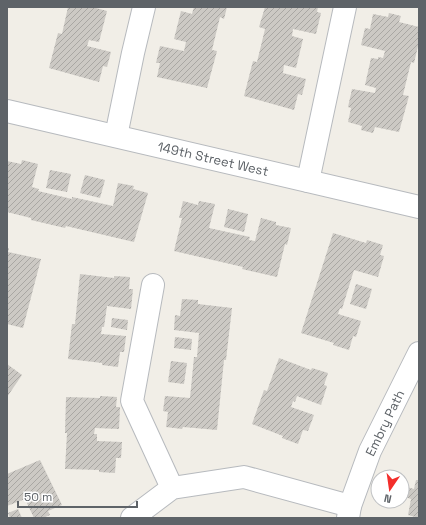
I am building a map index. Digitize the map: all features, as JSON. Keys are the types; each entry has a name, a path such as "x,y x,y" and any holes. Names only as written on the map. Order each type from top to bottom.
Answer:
{"street":[{"path":"116,136 144,7"},
{"path":"308,181 345,7"},
{"name":"149th Street West","path":"7,111 419,207"},
{"path":"153,285 132,401 172,488"},
{"name":"Embry Path","path":"349,512 370,451 419,353"},
{"path":"132,518 172,488 244,477 349,512"}],"building":[{"path":"68,7 96,7 107,11 99,42 89,40 87,46 111,52 107,67 103,66 99,82 49,68 58,33 62,34"},
{"path":"194,7 227,7 224,19 220,17 212,50 217,51 207,88 157,77 160,63 156,63 160,46 184,51 186,42 174,39 181,11 192,14"},
{"path":"265,7 318,7 317,12 321,13 316,34 293,29 292,36 303,39 296,68 284,65 283,73 306,79 302,95 298,94 294,110 244,96 253,61 257,62 265,29 259,27"},
{"path":"389,13 401,16 399,22 419,27 419,42 414,63 411,62 403,95 409,96 399,132 375,127 373,133 361,130 362,126 348,122 351,108 348,107 352,89 375,93 376,88 365,85 371,58 383,58 385,51 361,45 365,28 370,29 373,14 388,17"},
{"path":"22,160 38,164 32,187 39,189 38,191 113,206 118,183 134,186 133,189 148,193 134,242 66,226 65,228 31,220 31,218 7,212 7,161 21,164"},
{"path":"50,170 71,174 67,192 46,188"},
{"path":"85,175 105,180 100,198 80,193"},
{"path":"183,201 198,205 199,201 215,204 209,228 250,237 249,240 255,241 261,218 276,222 276,225 291,228 287,245 285,244 277,277 242,269 243,267 174,251 182,218 179,218"},
{"path":"228,209 248,214 244,232 224,227"},
{"path":"333,233 366,243 367,240 383,245 380,255 384,256 378,277 354,270 342,309 340,308 338,314 361,321 356,337 353,336 349,350 333,345 334,343 301,333"},
{"path":"7,248 9,248 8,252 41,259 23,328 7,324"},
{"path":"80,274 114,278 114,276 130,277 129,289 133,289 131,309 107,306 104,327 102,327 101,334 126,336 124,352 120,352 118,367 102,365 102,363 68,359 72,324 75,324"},
{"path":"356,284 372,289 366,309 350,304"},
{"path":"182,299 198,300 198,304 232,308 226,360 224,360 217,430 166,427 168,412 163,411 165,396 190,398 194,357 197,357 199,333 174,330 175,315 180,316"},
{"path":"112,318 128,320 127,330 111,327"},
{"path":"175,337 192,339 191,350 174,348"},
{"path":"279,358 311,370 312,368 328,373 324,385 327,386 321,405 297,396 295,402 293,401 291,407 314,415 308,431 303,430 298,444 282,438 283,436 252,424 264,390 267,391"},
{"path":"171,361 187,363 184,384 168,382"},
{"path":"7,364 22,375 7,397"},
{"path":"100,396 117,397 116,407 120,407 119,429 95,428 94,434 97,434 97,441 122,442 121,458 116,458 115,473 99,472 99,470 65,469 67,433 65,433 66,397 100,398"},
{"path":"40,460 62,505 48,511 50,515 43,518 34,518 25,499 7,506 7,474"},
{"path":"416,480 419,480 419,518 408,515 411,499 410,488 414,489"},
{"path":"18,509 22,518 10,518 8,513"}]}
